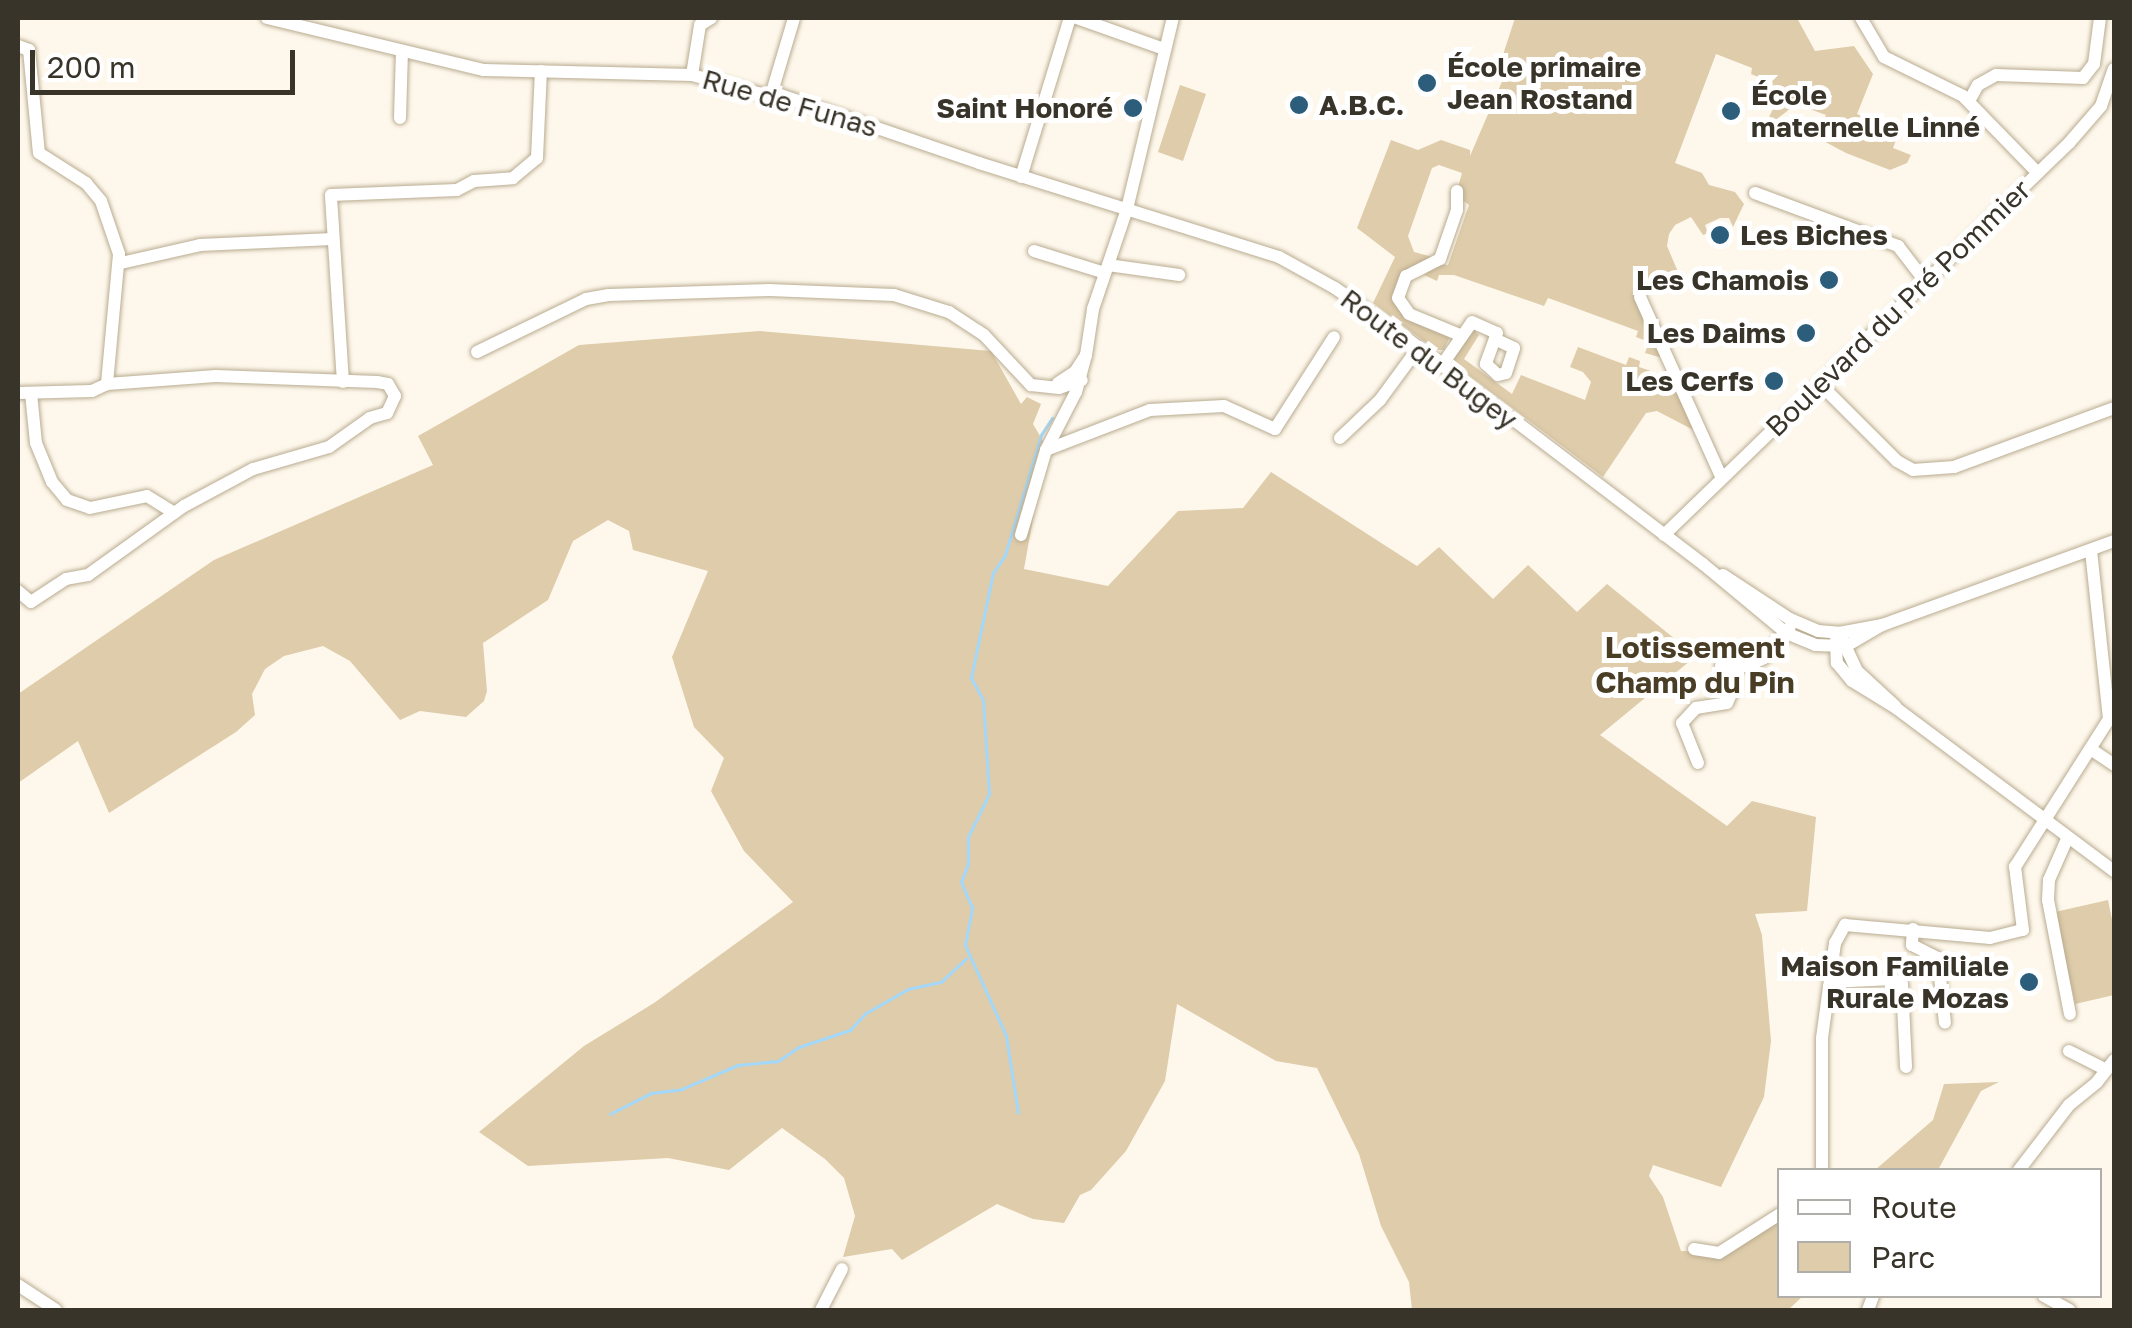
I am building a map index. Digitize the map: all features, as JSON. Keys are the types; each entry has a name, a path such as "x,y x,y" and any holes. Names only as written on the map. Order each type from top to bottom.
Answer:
{"street":[{"name":"Rue de Funas","path":"268,18 484,70 692,75 765,94 772,92 1127,209"},
{"path":"692,75 700,25 710,18"},
{"path":"772,92 794,18"},
{"path":"1021,177 1074,18 1164,49"},
{"path":"1021,535 1046,450 1086,356 1106,269 1127,209 1173,18"},
{"path":"1861,18 1884,57 1969,102 2038,173"},
{"path":"1969,102 1978,86 1996,76 2082,78 2094,64 2100,18"},
{"path":"18,46 29,50 38,153 86,183 100,202 121,263 113,300 107,384"},
{"path":"400,118 402,50"},
{"name":"Boulevard du Pré Pommier","path":"1664,535 2090,121 2102,106 2114,69"},
{"path":"343,382 331,196 457,190 474,181 513,178 537,158 541,71"},
{"path":"1457,191 1457,210 1440,259 1406,276 1398,298 1409,314 1462,336"},
{"path":"1756,193 1898,246 1925,281"},
{"name":"Route du Bugey","path":"1127,209 1304,270 1418,347 1790,627 1840,642"},
{"path":"121,263 200,245 332,239"},
{"path":"1034,251 1106,269 1179,274"},
{"path":"477,352 586,299 610,295 770,290 894,296 949,312 984,335 1031,385 1049,389 1077,382"},
{"path":"1640,297 1721,476"},
{"path":"1442,365 1472,322 1497,332 1495,339"},
{"path":"1046,450 1150,410 1224,406 1275,429 1334,338"},
{"path":"1340,438 1380,400 1418,347"},
{"path":"18,591 32,602 66,579 88,574 174,513 253,469 330,447 370,418 387,413 395,396 388,384 216,376 107,384 92,390 24,393 36,444 52,482 67,500 90,508 147,496 174,513"},
{"path":"1820,384 1897,461 1913,470 1954,467 2114,408"},
{"path":"2114,541 1840,642 1842,672 1896,708 2114,874"},
{"path":"1822,1168 1822,1038 1835,943 1846,925 1990,938 2023,930 2015,867 2110,719 2091,550"},
{"path":"2096,620 2114,618"},
{"path":"1698,763 1682,723 1696,708 1727,703 1734,688 1728,666 1764,658 1790,627"},
{"path":"2092,750 2114,765"},
{"path":"2067,840 2049,880 2048,900 2070,1014"},
{"path":"1913,929 1912,944 1938,958 1946,1023"},
{"path":"1830,982 1892,978 1902,984 1906,1068"},
{"path":"2021,1168 2069,1105 2110,1065 2068,1051"},
{"path":"1694,1249 1719,1253 1777,1216"},
{"path":"821,1310 842,1269"},
{"path":"18,1284 56,1310"},
{"path":"2048,1298 2070,1310"}],"green space":[{"path":"1515,18 1797,18 1815,51 1854,46 1873,74 1857,114 1899,132 1893,148 1911,155 1907,163 1890,170 1846,153 1816,137 1826,115 1796,104 1777,119 1769,141 1759,137 1778,99 1769,95 1773,83 1751,74 1752,68 1716,54 1675,163 1702,173 1709,185 1735,192 1744,204 1733,227 1729,218 1720,218 1705,225 1708,233 1703,235 1691,217 1675,225 1669,234 1667,246 1681,279 1641,297 1666,353 1659,357 1645,353 1649,342 1636,337 1638,331 1548,298 1544,306 1454,275 1439,275 1437,281 1424,275 1441,264 1448,265 1469,205 1462,200 1458,187 1462,173 1439,165 1432,168 1408,236 1414,252 1440,259 1412,272 1400,303 1450,336 1444,350 1436,350 1373,303 1395,257 1357,228 1391,140 1418,150 1441,140 1470,150 1470,156 1507,70 1499,67"},
{"path":"1180,85 1206,94 1183,161 1158,152"},
{"path":"1472,329 1479,335 1464,359 1512,394 1521,375 1585,400 1591,382 1583,372 1570,367 1578,347 1626,365 1629,357 1640,361 1639,367 1663,375 1666,369 1703,435 1657,411 1646,413 1603,477 1454,364 1453,358"},
{"path":"760,331 991,351 1021,404 1027,397 1041,404 1033,424 1046,446 1024,569 1108,586 1178,511 1243,508 1271,472 1417,566 1439,547 1493,599 1528,565 1577,612 1607,584 1696,656 1600,735 1727,826 1752,801 1816,817 1807,911 1755,914 1762,935 1771,1041 1764,1097 1721,1187 1653,1165 1649,1176 1663,1197 1681,1251 1719,1252 1777,1215 1777,1298 1801,1298 1788,1310 1412,1310 1409,1282 1381,1226 1359,1154 1317,1068 1276,1061 1177,1004 1165,1081 1126,1151 1091,1190 1080,1195 1064,1223 1033,1219 997,1204 902,1260 892,1249 843,1257 855,1216 844,1178 782,1128 729,1170 668,1158 528,1166 479,1132 584,1046 654,1003 793,902 744,851 711,791 724,758 694,727 672,657 708,571 633,550 629,531 608,520 573,541 548,600 483,643 487,691 484,701 466,717 420,711 400,720 350,661 323,646 284,656 265,669 252,694 255,715 236,732 109,813 78,741 18,783 18,694 214,560 433,465 418,436 579,345"},
{"path":"2108,900 2114,929 2114,995 2075,1004 2055,912"},
{"path":"1999,1082 1981,1091 1939,1168 1877,1168 1933,1120 1944,1084"}],"waterway":[{"path":"1018,1113 1006,1036 965,945 972,908 961,882 968,864 968,837 989,794 983,700 971,678 993,573 1005,555 1041,435 1052,418"},
{"path":"610,1114 651,1093 682,1089 738,1065 778,1061 799,1047 850,1030 866,1013 908,989 941,982 966,959"}],"place":[{"name":"École primaire Jean Rostand","path":"1427,83"},
{"name":"A.B.C.","path":"1299,105"},
{"name":"Saint Honoré","path":"1133,108"},
{"name":"École maternelle Linné","path":"1731,111"},
{"name":"Les Biches","path":"1720,235"},
{"name":"Les Chamois","path":"1829,280"},
{"name":"Les Daims","path":"1806,333"},
{"name":"Les Cerfs","path":"1774,381"},
{"name":"Maison Familiale Rurale Mozas","path":"2029,982"}],"district":[{"name":"Lotissement Champ du Pin","path":"1695,664"}]}
